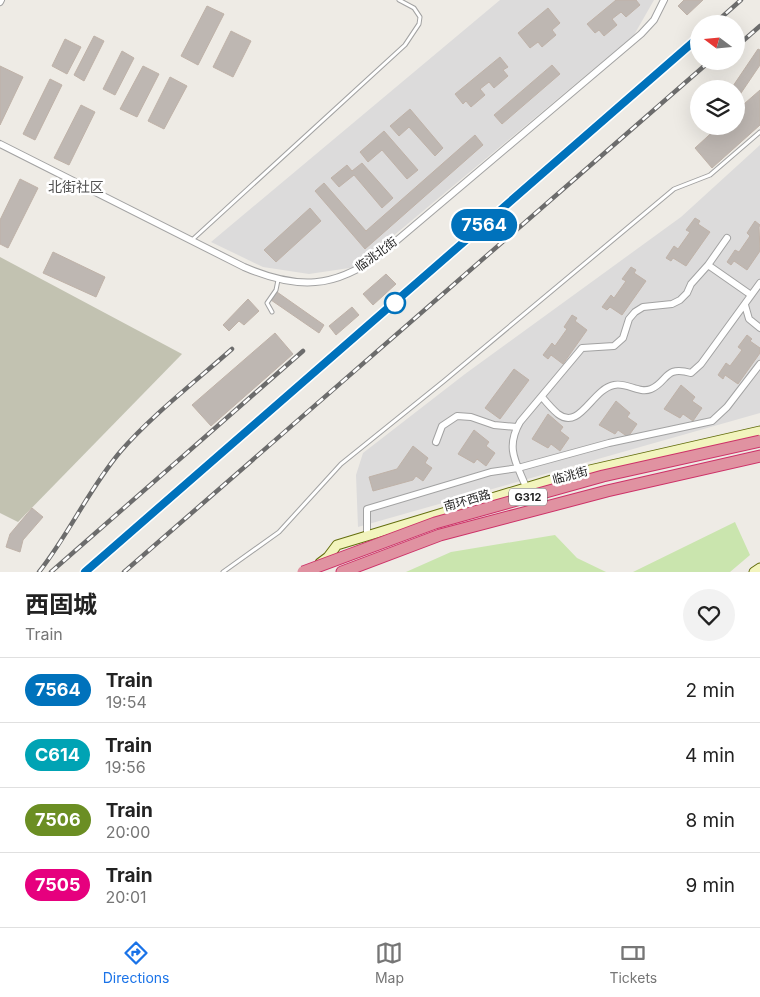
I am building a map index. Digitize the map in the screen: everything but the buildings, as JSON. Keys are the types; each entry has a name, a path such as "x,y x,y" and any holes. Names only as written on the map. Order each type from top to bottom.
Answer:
{"highway":[{"name":"南环西路","path":"302,572 436,523 603,476 760,441"},
{"name":"G312","path":"342,572 440,535 607,491 760,456"}],"street":[{"name":"临洮北街","path":"0,144 244,268 264,276 308,284 340,278 368,263 641,34 654,20 664,0"},
{"path":"526,487 512,454 512,442 517,427 582,348 608,347 619,343 623,338 629,319 635,312 643,307 672,304 680,300 727,238"},
{"path":"708,265 750,295"},
{"path":"542,397 559,415 571,418 582,413 604,388 614,385 625,385 646,390 656,386 664,377 677,370 691,372 701,364 760,283"},
{"path":"745,305 749,319 760,328"},
{"path":"367,536 367,509 490,472 518,468 609,443 712,421 727,407 760,364"},
{"path":"436,442 442,426 457,416 471,417 494,425 517,427"},
{"name":"临洮街","path":"307,572 328,557 337,545 568,474 760,431"},
{"path":"754,572 760,568"}],"lane":[{"path":"191,241 405,45 419,24 420,18 414,8 399,0"},
{"path":"223,572 279,532 341,464 444,381 674,189 710,175 760,132"},
{"path":"272,312 267,303 276,290 278,280"}],"shaded area":[{"path":"500,0 654,0 634,35 356,267 309,274 263,267 211,242"},
{"path":"760,145 760,413 358,527 356,475 363,453 465,374 681,217"},
{"path":"0,257 182,354 18,522 0,513"}],"green space":[{"path":"735,522 750,555 730,572 633,572"},
{"path":"555,535 577,558 606,572 406,572 451,552"}],"railway":[{"path":"724,15 741,0"},
{"path":"745,39 760,26"},
{"path":"85,572 690,45"},
{"path":"124,572 700,70"},
{"path":"39,572 98,481 120,452 160,412 232,349"},
{"path":"51,572 303,351"}],"train":[{"name":"7564","path":"85,572 178,493 690,45"}],"district":[{"name":"北街社区","path":"76,186"}]}
